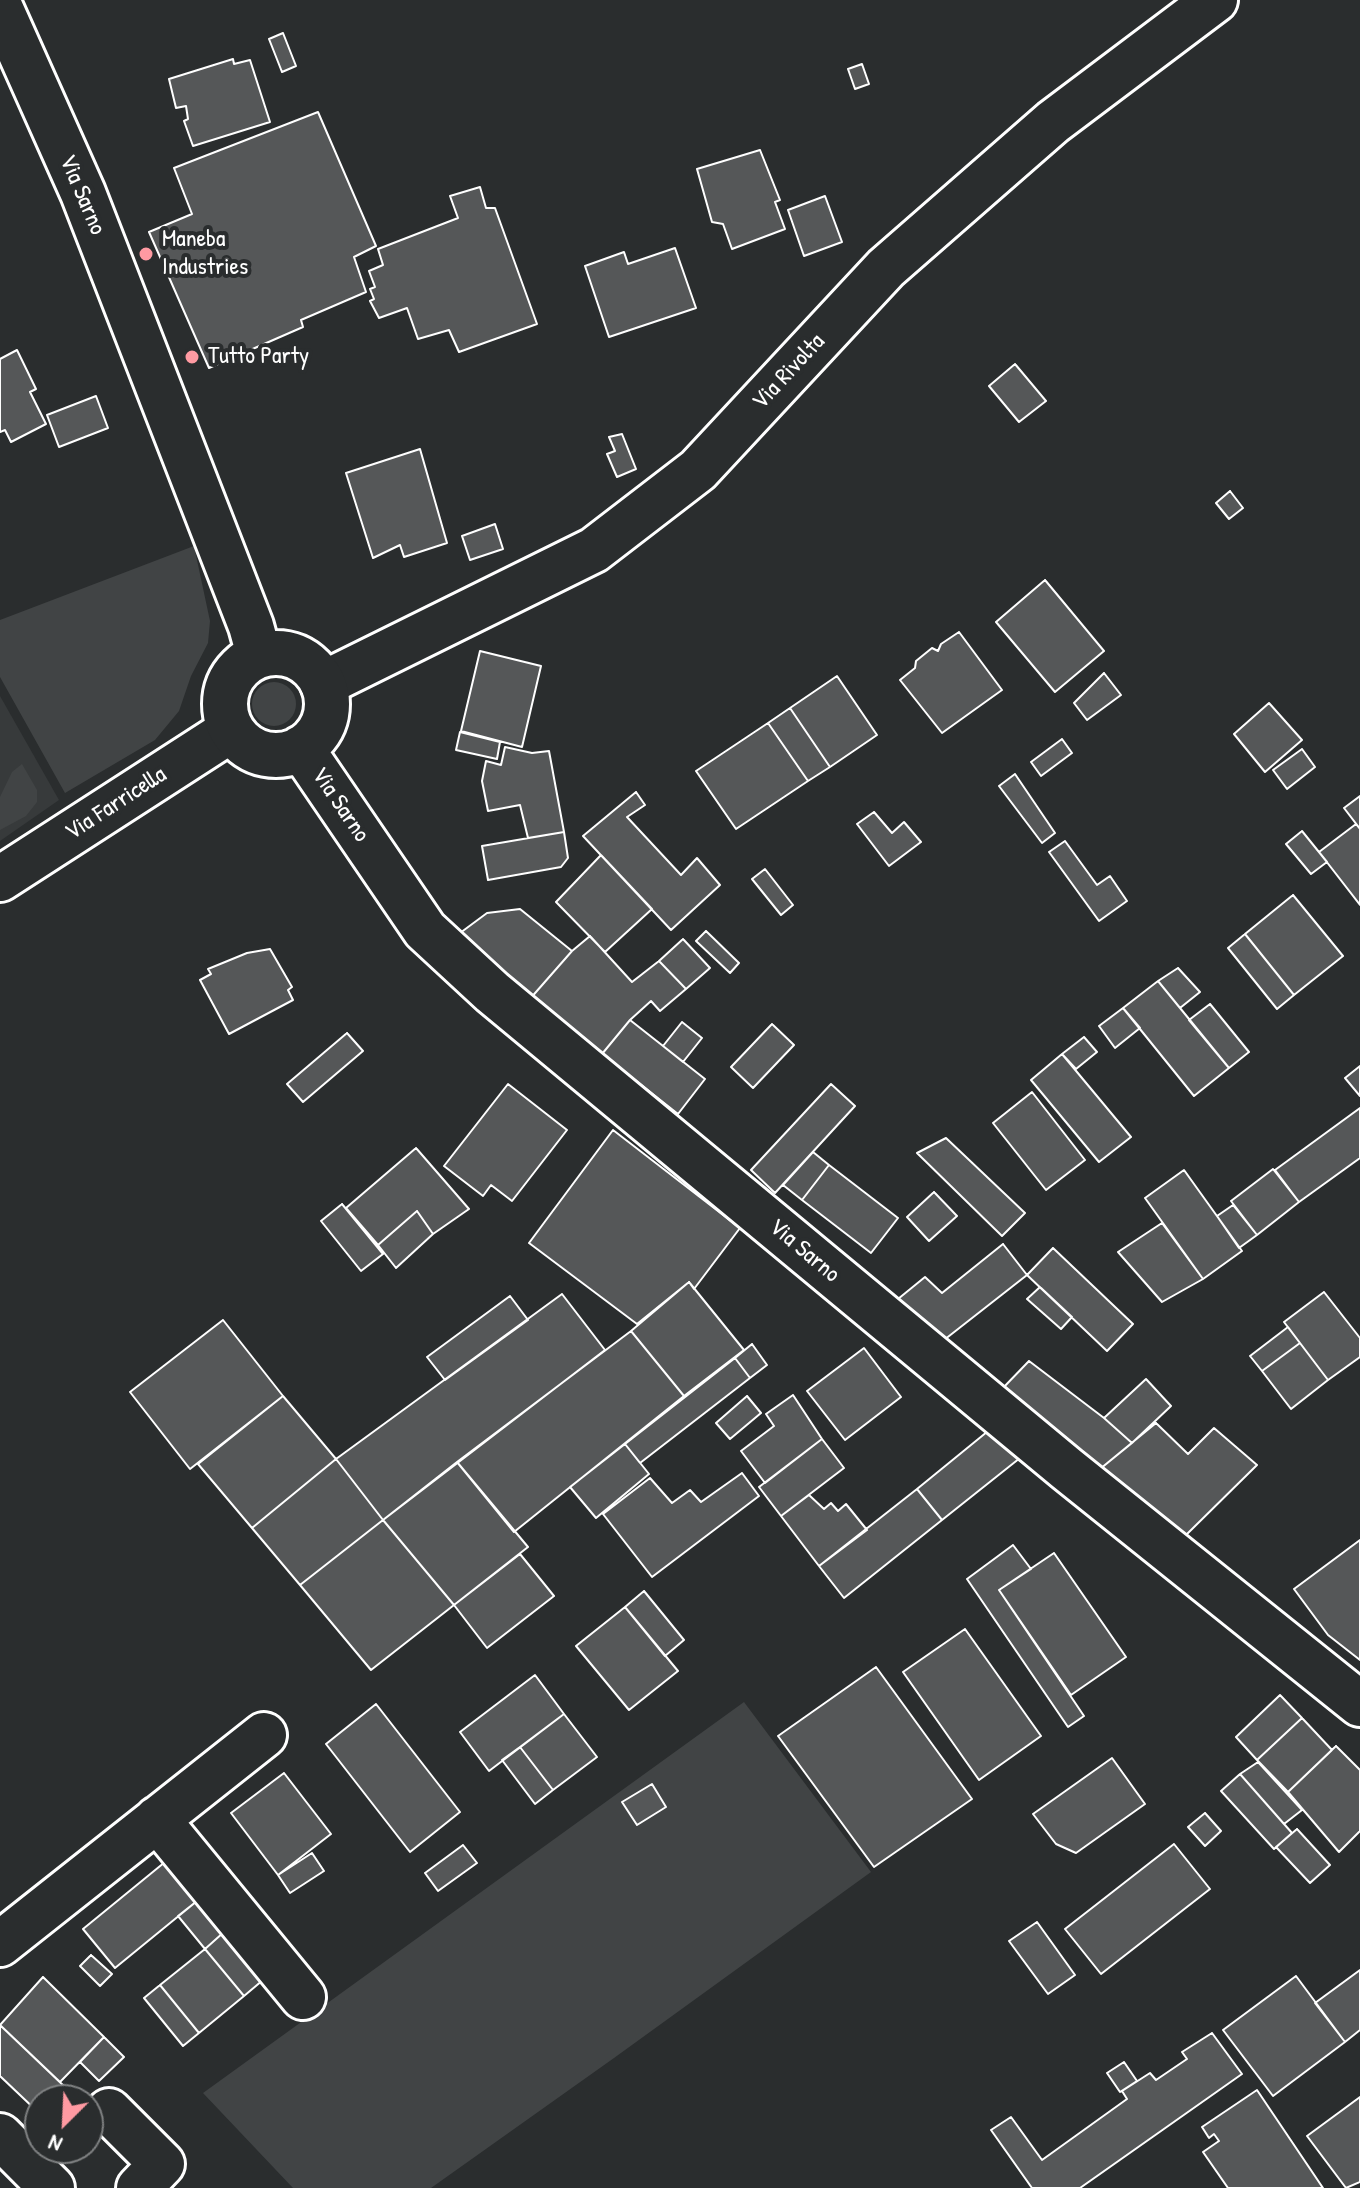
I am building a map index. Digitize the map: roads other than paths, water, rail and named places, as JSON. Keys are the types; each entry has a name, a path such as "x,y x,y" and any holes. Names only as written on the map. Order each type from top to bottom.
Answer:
{"main road":[{"name":"Via Rivolta","path":"323,684 594,550 698,470 886,268 1053,122 1215,0"},
{"name":"Via Sarno","path":"0,7 83,193 251,626 259,655"},
{"path":"289,654 303,661 323,684 327,698 321,727 301,748 287,754 255,751 231,730 224,700 228,686 235,673 259,655 289,654"},
{"name":"Via Farricella","path":"0,879 231,730"},
{"name":"Via Sarno","path":"301,748 425,930 492,992 1067,1469 1360,1704"},
{"path":"0,1944 264,1735"},
{"path":"157,1819 303,1997"},
{"path":"109,2111 162,2164 139,2188"},
{"path":"0,2136 52,2188"}],"place":[{"name":"Maneba Industries","path":"146,254"},
{"name":"Tutto Party","path":"192,357"}]}
